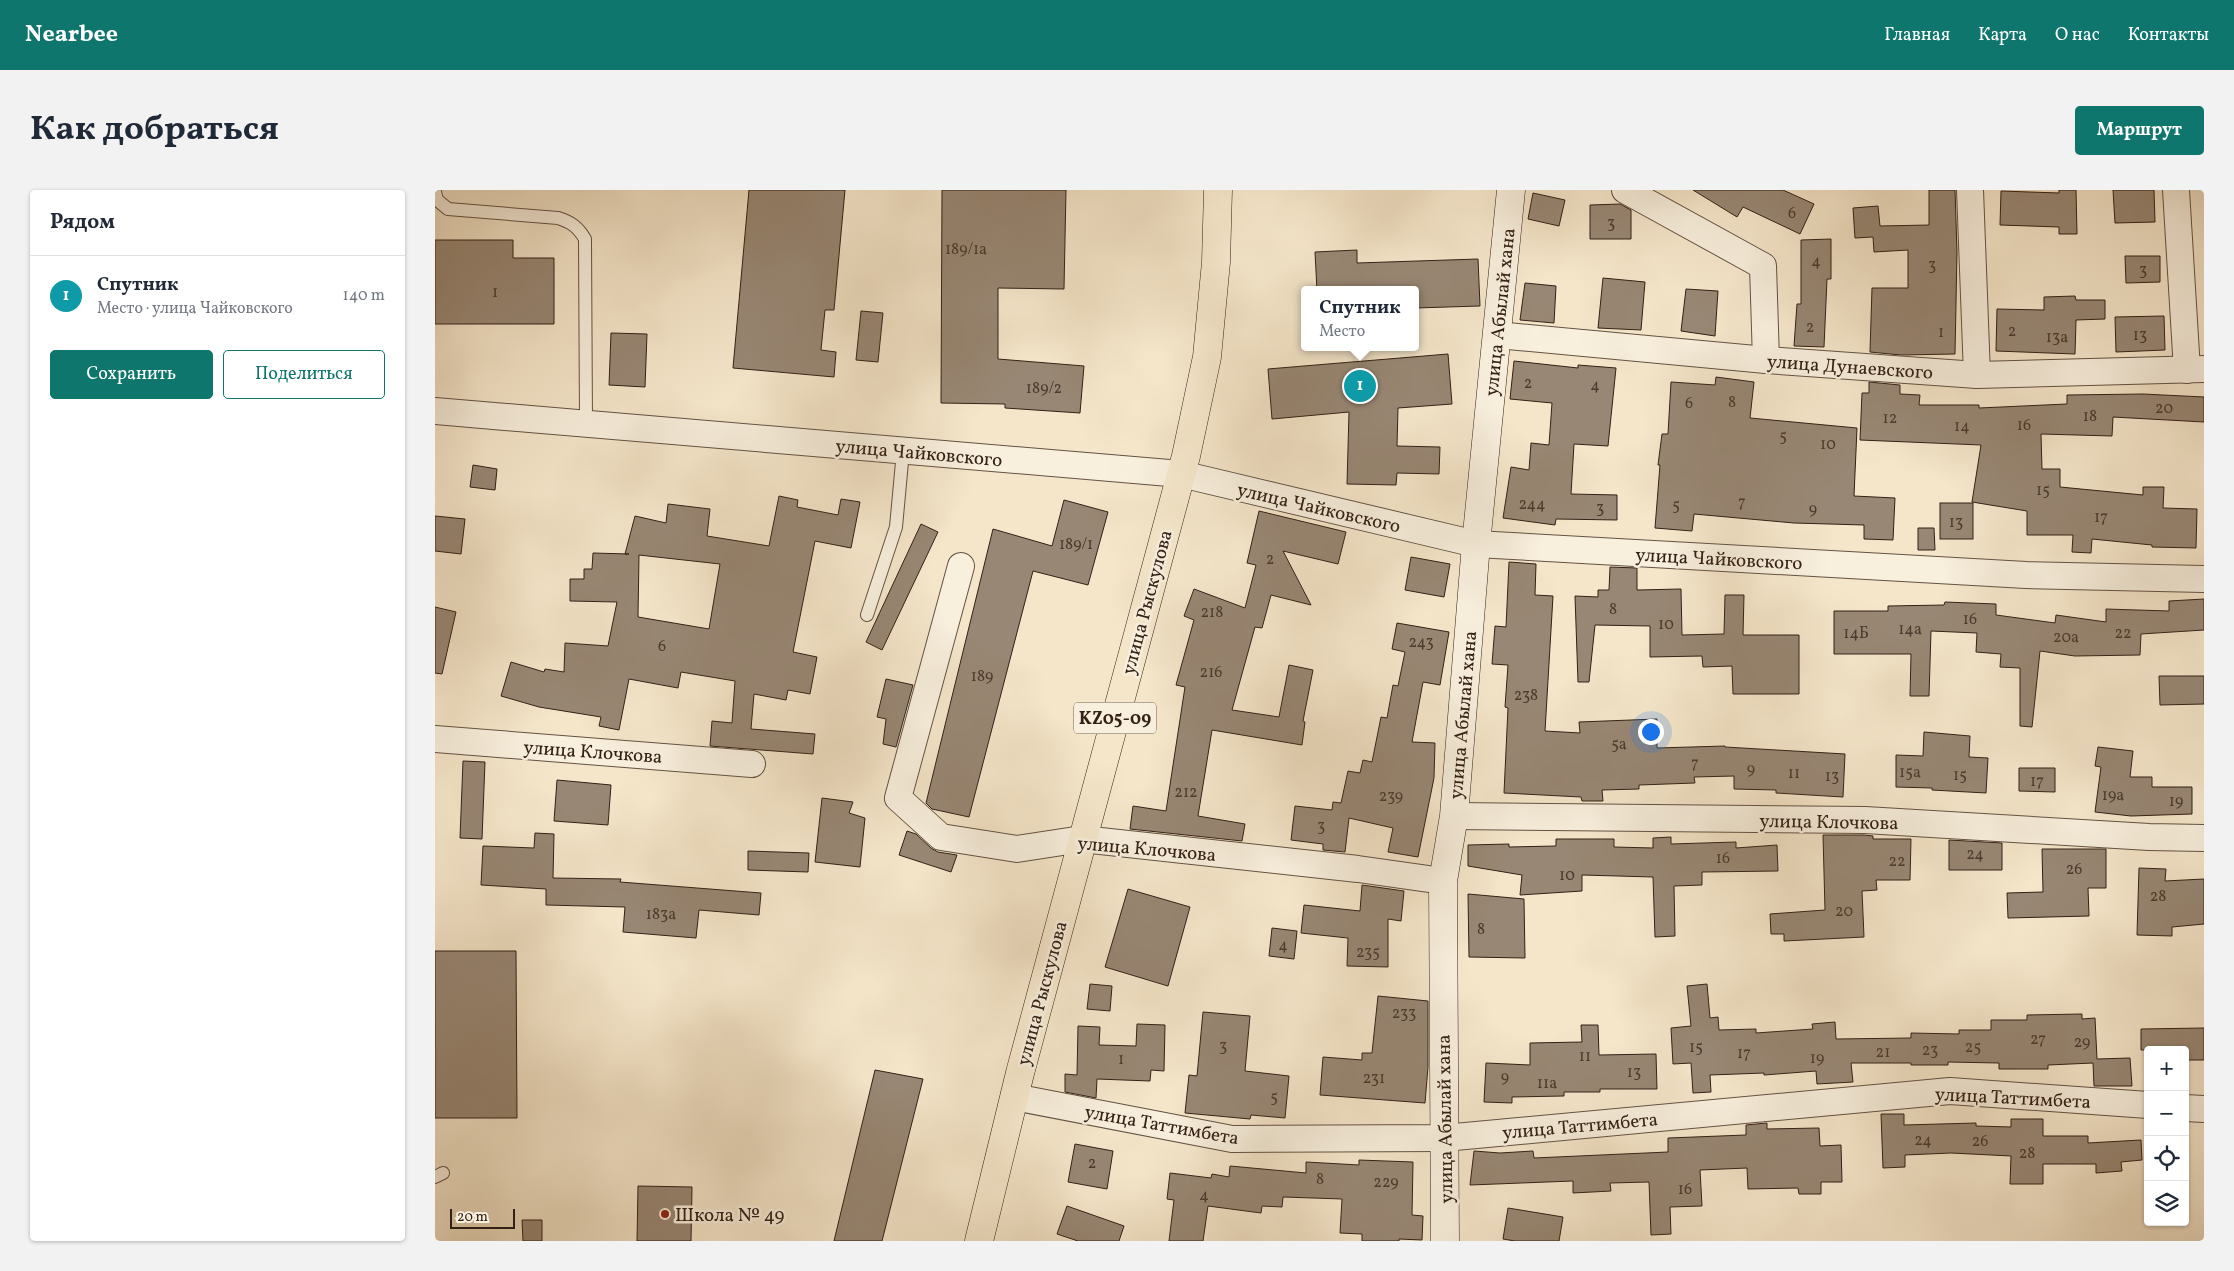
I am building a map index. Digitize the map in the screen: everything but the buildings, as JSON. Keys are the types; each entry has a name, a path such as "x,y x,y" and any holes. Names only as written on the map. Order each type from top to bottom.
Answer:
{"main road":[{"name":"улица Рыскулова","path":"979,1241 1014,1097 1181,474 1207,357 1215,262 1218,190"}],"street":[{"name":"улица Абылай хана","path":"1445,1241 1443,881 1453,816 1476,544 1511,190"},
{"path":"1625,190 1763,266 1766,360"},
{"path":"1970,190 1977,375"},
{"path":"2176,190 2195,370"},
{"name":"улица Дунаевского","path":"1497,335 1766,360 1977,375 2195,370"},
{"name":"улица Чайковского","path":"435,411 1181,474 1476,544 2025,575 2204,579"},
{"name":"улица Клочкова","path":"961,566 898,798 941,837 1017,848 1082,839 1359,869 1443,881"},
{"name":"улица Клочкова","path":"435,739 752,764"},
{"name":"улица Клочкова","path":"1453,816 1865,820 2204,838"},
{"name":"улица Таттимбета","path":"1014,1097 1233,1139 1444,1138 1950,1091 2144,1105"},
{"path":"2189,1108 2204,1109"}],"lane":[{"path":"435,192 437,200 448,209 557,218 571,222 580,229 585,240 586,424"},
{"path":"867,615 896,527 903,451"}],"place":[{"name":"Спутник","path":"1360,386"},
{"name":"Школа № 49","path":"665,1214"}]}
